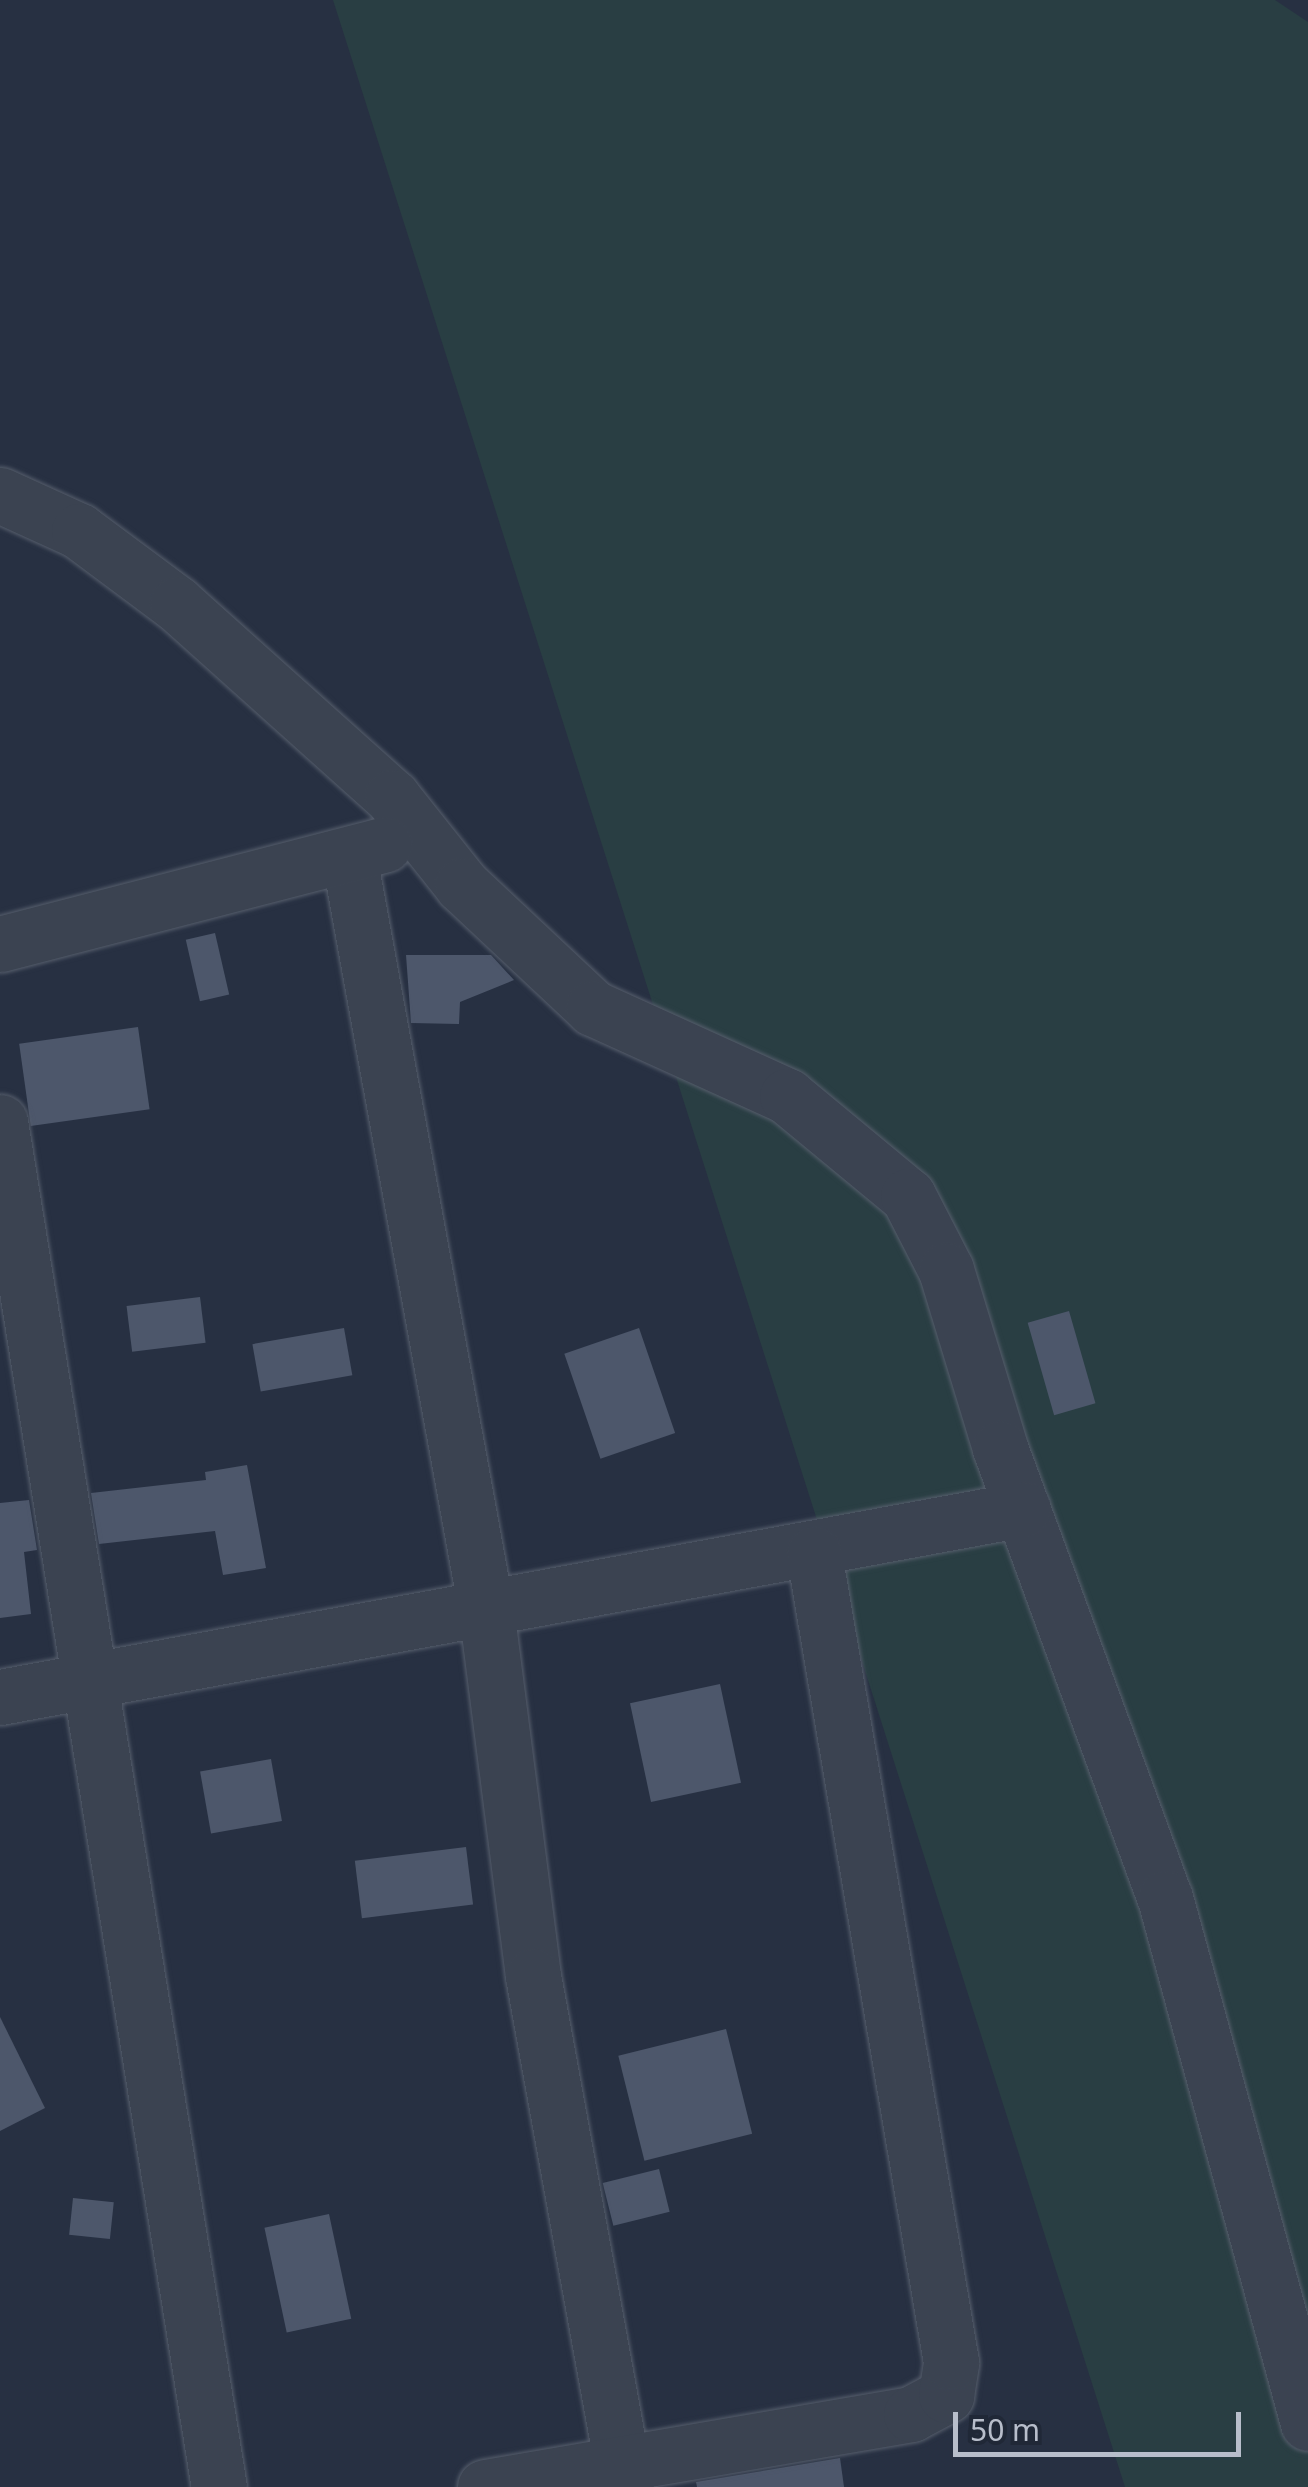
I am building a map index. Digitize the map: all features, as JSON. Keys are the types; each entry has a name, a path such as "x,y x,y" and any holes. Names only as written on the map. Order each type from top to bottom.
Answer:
{"street":[{"path":"0,495 79,531 177,604 420,832 462,885 593,1008 787,1096 908,1196 946,1270 1023,1508 1165,1898 1308,2422"},
{"path":"0,944 349,857 420,832"},
{"path":"349,857 486,1609 532,1976 624,2473"},
{"path":"0,1122 86,1684 219,2487"},
{"path":"0,1698 814,1554 1023,1508"},
{"path":"485,2487 624,2473 911,2414 946,2395 951,2362 814,1554"}],"green space":[{"path":"333,0 1275,0 1308,22 1308,2487 1125,2487"}],"building":[{"path":"215,933 229,994 200,1001 186,940"},
{"path":"406,955 491,955 514,980 460,1002 459,1024 411,1023"},
{"path":"138,1027 150,1109 31,1126 19,1044"},
{"path":"200,1297 206,1343 132,1352 127,1306"},
{"path":"1069,1311 1095,1403 1054,1415 1028,1323"},
{"path":"344,1328 352,1375 261,1391 252,1344"},
{"path":"639,1328 675,1433 600,1459 564,1354"},
{"path":"247,1465 266,1568 223,1575 215,1531 99,1544 91,1493 206,1480 205,1472"},
{"path":"29,1500 37,1550 24,1552 31,1614 0,1618 0,1503"},
{"path":"720,1684 741,1783 651,1802 630,1703"},
{"path":"271,1759 282,1821 211,1834 200,1772"},
{"path":"466,1847 473,1905 362,1918 355,1861"},
{"path":"0,2017 45,2108 0,2131"},
{"path":"726,2029 752,2134 644,2161 618,2056"},
{"path":"659,2169 670,2212 613,2226 603,2183"},
{"path":"73,2198 114,2202 110,2239 69,2235"},
{"path":"329,2214 351,2319 287,2332 264,2228"},
{"path":"840,2458 844,2487 697,2487 696,2482"}]}
